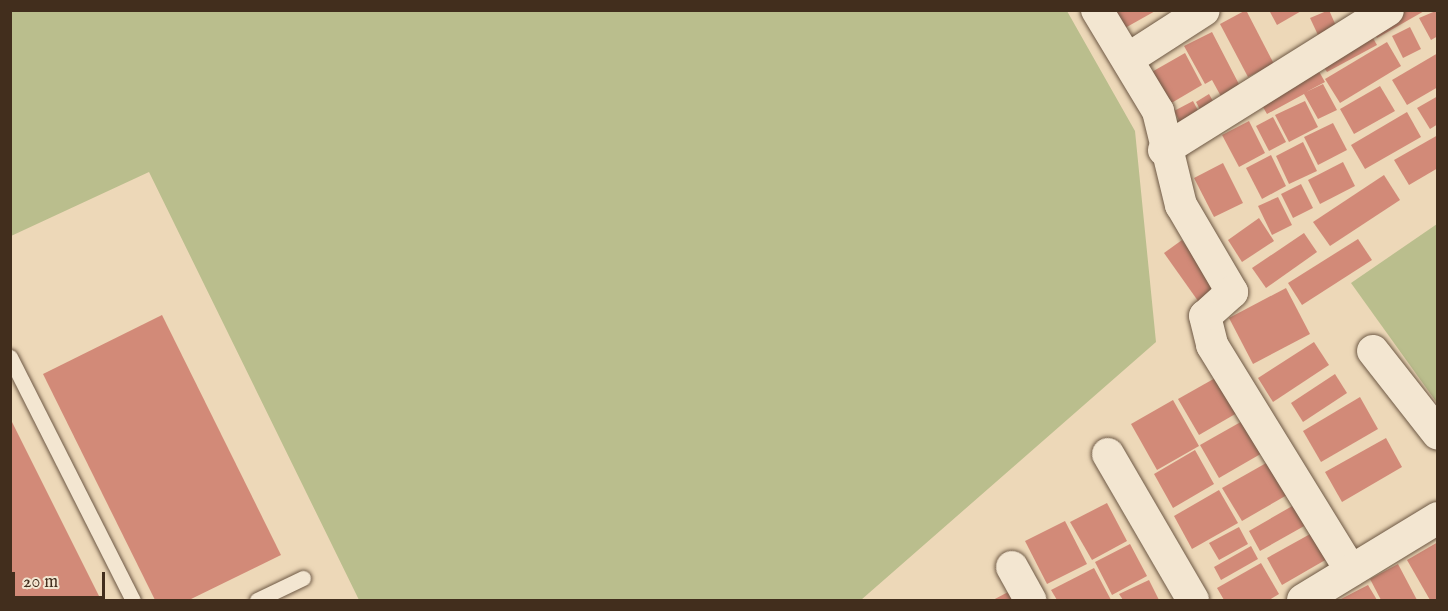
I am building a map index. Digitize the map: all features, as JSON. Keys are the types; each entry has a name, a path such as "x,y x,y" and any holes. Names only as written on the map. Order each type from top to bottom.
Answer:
{"street":[{"path":"1097,10 1158,111 1164,150 1180,205 1232,292 1205,316 1212,345 1351,571"},
{"path":"1128,59 1204,10"},
{"path":"1164,150 1389,10"},
{"path":"1373,351 1437,434"},
{"path":"1108,454 1193,600"},
{"path":"1303,600 1437,518"},
{"path":"1012,567 1030,600"}],"lane":[{"path":"10,357 133,600"},
{"path":"257,600 303,578"}],"green space":[{"path":"10,11 1067,11 1135,131 1156,342 861,600 359,600 149,172 11,236"},
{"path":"1437,224 1437,403 1351,283"}],"building":[{"path":"1115,10 1157,10 1125,28"},
{"path":"1246,10 1274,64 1248,77 1220,24"},
{"path":"1269,10 1303,10 1277,25"},
{"path":"1329,10 1336,26 1318,35 1310,18"},
{"path":"1392,10 1426,10 1377,38 1370,24"},
{"path":"1438,10 1438,36 1431,40 1419,18"},
{"path":"1366,26 1377,45 1327,72 1318,58"},
{"path":"1410,27 1421,49 1403,58 1392,36"},
{"path":"1212,32 1242,90 1223,100 1212,80 1205,84 1184,46"},
{"path":"1387,42 1401,66 1340,103 1325,79"},
{"path":"1185,53 1202,85 1168,105 1150,73"},
{"path":"1438,53 1438,87 1407,105 1392,80"},
{"path":"1313,61 1325,82 1306,92 1323,84 1337,110 1318,119 1304,94 1267,114 1256,95"},
{"path":"1380,86 1395,111 1354,134 1340,109"},
{"path":"1209,94 1218,110 1204,117 1196,102"},
{"path":"1438,96 1438,124 1430,129 1417,108"},
{"path":"1193,101 1202,118 1183,128 1174,111"},
{"path":"1305,101 1318,127 1289,142 1275,115"},
{"path":"1407,112 1421,137 1365,169 1351,145"},
{"path":"1273,117 1286,142 1269,151 1256,126"},
{"path":"1249,121 1265,153 1239,167 1222,135"},
{"path":"1333,123 1347,150 1318,165 1304,137"},
{"path":"1438,135 1438,168 1409,185 1394,160"},
{"path":"1303,142 1317,171 1289,184 1276,156"},
{"path":"1271,155 1286,186 1262,199 1246,168"},
{"path":"1343,162 1355,186 1320,204 1308,180"},
{"path":"1223,163 1243,203 1214,217 1194,178"},
{"path":"1384,175 1400,200 1330,246 1313,222"},
{"path":"1301,184 1313,208 1293,218 1281,194"},
{"path":"1278,197 1292,225 1272,235 1258,206"},
{"path":"1259,218 1274,241 1242,262 1228,240"},
{"path":"1304,233 1317,252 1266,288 1252,268"},
{"path":"1358,239 1372,260 1302,305 1288,283"},
{"path":"1182,240 1221,295 1203,308 1164,253"},
{"path":"1286,288 1310,334 1253,364 1229,318"},
{"path":"162,315 281,555 189,600 155,600 43,374"},
{"path":"1314,342 1329,365 1273,402 1258,378"},
{"path":"1335,374 1347,393 1303,422 1291,403"},
{"path":"1217,377 1237,413 1199,435 1178,399"},
{"path":"1360,397 1378,429 1321,462 1303,431"},
{"path":"1173,400 1199,446 1157,470 1131,424"},
{"path":"10,418 101,600 10,600"},
{"path":"1246,419 1264,452 1219,478 1200,445"},
{"path":"1386,438 1402,467 1342,502 1325,472"},
{"path":"1195,450 1214,484 1173,508 1154,474"},
{"path":"1268,462 1287,495 1242,521 1222,488"},
{"path":"1219,490 1238,523 1192,549 1174,516"},
{"path":"1107,503 1127,541 1092,560 1070,522"},
{"path":"1294,505 1306,525 1260,551 1249,531"},
{"path":"1065,521 1087,564 1047,584 1025,541"},
{"path":"1239,527 1248,544 1219,560 1209,543"},
{"path":"1312,533 1327,559 1282,585 1267,558"},
{"path":"1438,542 1438,600 1430,600 1407,560"},
{"path":"1130,544 1147,576 1112,595 1095,562"},
{"path":"1251,546 1258,559 1221,580 1214,567"},
{"path":"1261,563 1279,594 1269,600 1224,600 1217,588"},
{"path":"1398,564 1417,600 1381,600 1370,579"},
{"path":"1094,568 1111,600 1057,600 1051,590"},
{"path":"1149,580 1159,600 1123,600 1119,594"},
{"path":"1368,585 1377,600 1339,600"},
{"path":"1010,591 1016,600 993,600"}]}
